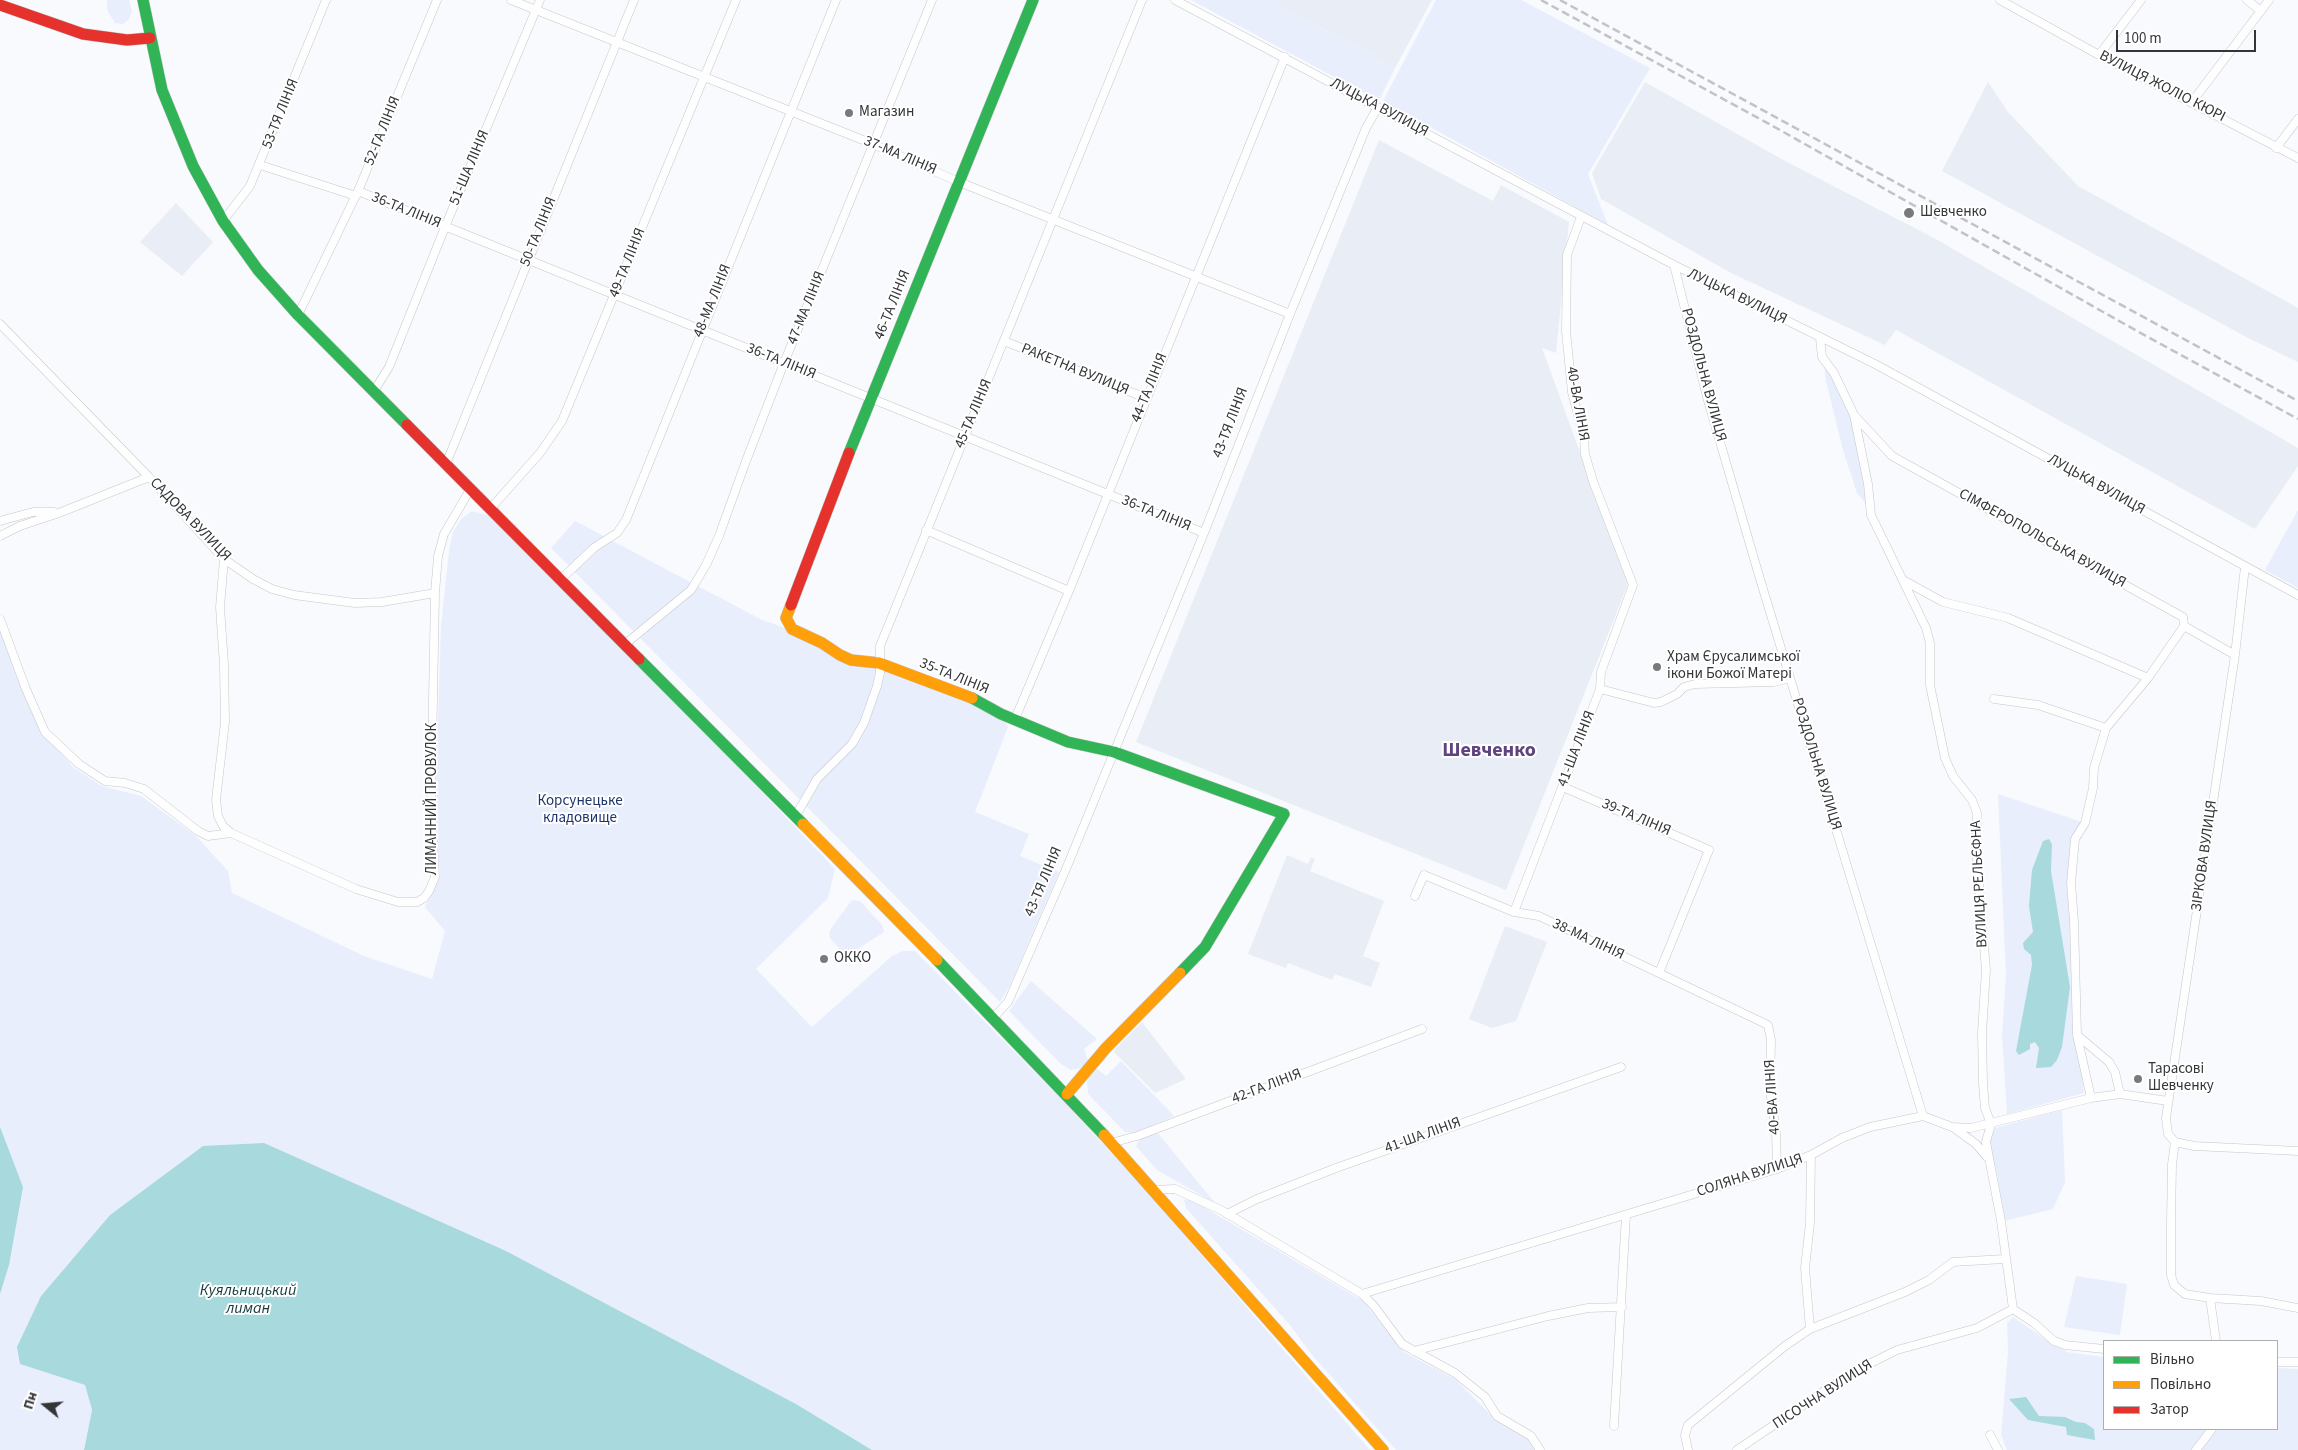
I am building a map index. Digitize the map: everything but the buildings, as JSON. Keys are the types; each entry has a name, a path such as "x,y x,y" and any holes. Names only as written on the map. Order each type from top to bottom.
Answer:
{"main road":[{"path":"143,0 162,90 193,166 223,221 258,270 298,315 491,508 1067,1094 1384,1450"},
{"name":"46-ТА ЛІНІЯ","path":"788,623 787,612 837,480 1033,0"},
{"path":"0,5 83,34 127,40 150,38"},
{"name":"35-ТА ЛІНІЯ","path":"788,623 792,629 822,643 851,660 879,663 972,698 1068,742 1114,752"},
{"path":"1067,1094 1106,1048 1205,947 1284,814 1114,752"}],"street":[{"name":"53-ТЯ ЛІНІЯ","path":"223,221 250,186 260,165 326,0"},
{"name":"52-ГА ЛІНІЯ","path":"298,315 357,194 437,0"},
{"name":"37-МА ЛІНІЯ","path":"510,0 873,144 959,182 1290,314"},
{"name":"51-ША ЛІНІЯ","path":"374,391 389,367 540,0"},
{"name":"50-ТА ЛІНІЯ","path":"446,464 527,260 634,0"},
{"name":"49-ТА ЛІНІЯ","path":"491,508 552,438 575,391 736,0"},
{"name":"48-МА ЛІНІЯ","path":"561,580 595,546 617,533 626,520 836,0"},
{"name":"47-МА ЛІНІЯ","path":"624,645 691,590 706,565 719,536 784,363 932,0"},
{"name":"45-ТА ЛІНІЯ","path":"795,817 817,780 852,744 864,723 877,686 880,646 1142,0"},
{"name":"ЛУЦЬКА ВУЛИЦЯ","path":"1176,0 1580,217 1884,369 2298,596"},
{"name":"ВУЛИЦЯ ЖОЛІО КЮРІ","path":"2000,0 2099,55 2298,158"},
{"path":"2099,55 2141,0"},
{"path":"2247,0 2260,11"},
{"path":"2192,102 2269,0"},
{"name":"44-ТА ЛІНІЯ","path":"1015,719 1069,591 1285,57"},
{"name":"43-ТЯ ЛІНІЯ","path":"993,1018 1008,1002 1022,972 1204,533 1366,128 1378,107"},
{"path":"2276,148 2298,119"},
{"name":"36-ТА ЛІНІЯ","path":"260,165 357,194 445,227 1204,533"},
{"name":"40-ВА ЛІНІЯ","path":"1580,217 1568,255 1566,331 1572,392 1584,438 1585,454 1593,481 1633,585"},
{"name":"РОЗДОЛЬНА ВУЛИЦЯ","path":"1674,265 1708,397 1790,678 1923,1116"},
{"name":"САДОВА ВУЛИЦЯ","path":"0,324 149,477 224,559 272,589 294,595 355,603 382,602 435,592"},
{"name":"ВУЛИЦЯ РЕЛЬЄФНА","path":"1820,338 1822,357 1834,373 1854,415 1868,484 1871,515 1887,552 1926,628 1930,643 1930,685 1945,758 1953,776 1972,800 1977,813 1976,849 1986,970 1982,1032 1983,1084 1985,1108 1991,1124 1986,1142 2001,1221 2004,1259 2013,1310"},
{"name":"РАКЕТНА ВУЛИЦЯ","path":"1004,341 1146,398"},
{"name":"СІМФЕРОПОЛЬСЬКА ВУЛИЦЯ","path":"1854,415 1892,456 2183,617 2184,626 2234,655"},
{"path":"0,536 20,526 59,513 149,477"},
{"name":"ЛИМАННИЙ ПРОВУЛОК","path":"231,833 356,889 398,902 417,902 424,898 434,878 430,806 435,592 438,556 444,534 470,488"},
{"path":"0,521 33,512 59,513"},
{"path":"926,530 1069,591"},
{"path":"224,559 220,607 225,722 216,800 218,816 223,826 231,833"},
{"name":"ЗІРКОВА ВУЛИЦЯ","path":"2175,1142 2168,1134 2166,1126 2168,1101 2234,655 2245,566"},
{"path":"1903,580 1943,602 2008,618 2148,678"},
{"name":"41-ША ЛІНІЯ","path":"1514,912 1600,689 1601,672 1633,585"},
{"path":"0,619 26,689 45,732 79,764 105,781 125,783 144,789 198,831 208,836 231,833"},
{"path":"2091,1098 2077,1035 2071,883 2075,839 2085,823 2093,788 2094,768 2106,728 2148,678 2184,626"},
{"path":"1600,689 1661,702 1669,699 1684,687 1695,684 1774,682 1790,678"},
{"path":"1994,699 2038,705 2106,728"},
{"name":"39-ТА ЛІНІЯ","path":"1563,787 1709,850 1659,973"},
{"name":"38-МА ЛІНІЯ","path":"1415,896 1424,875 1514,912 1539,916 1768,1025"},
{"name":"40-ВА ЛІНІЯ","path":"1768,1025 1771,1040 1770,1090 1776,1132 1777,1169"},
{"name":"42-ГА ЛІНІЯ","path":"1111,1143 1137,1136 1422,1028"},
{"path":"2077,1035 2109,1062 2115,1072 2120,1094"},
{"name":"41-ША ЛІНІЯ","path":"1227,1214 1257,1199 1336,1168 1621,1067"},
{"path":"1923,1116 1952,1126 1971,1128 2091,1098 2120,1094 2168,1101"},
{"name":"СОЛЯНА ВУЛИЦЯ","path":"1362,1294 1777,1169 1811,1156 1842,1138 1870,1127 1923,1116"},
{"path":"1952,1126 1976,1144 1988,1158"},
{"path":"2298,1151 2194,1146 2175,1142 2172,1164 2171,1275 2178,1291 2185,1294 2210,1298 2261,1301 2298,1308"},
{"path":"1810,1329 1805,1268 1810,1223 1811,1156"},
{"path":"1154,1190 1175,1189 1227,1214 1362,1294 1374,1306 1402,1344 1456,1373 1485,1397 1497,1416 1531,1436 1540,1450"},
{"path":"1614,1426 1626,1215"},
{"path":"1688,1450 1685,1435 1688,1425 1785,1346 1810,1329 1930,1280 1954,1262 2004,1259"},
{"path":"2210,1298 2216,1340"},
{"path":"1414,1351 1548,1316 1588,1308 1622,1307"},
{"path":"2013,1310 2034,1323 2054,1341 2065,1345 2103,1349"},
{"name":"ПІСОЧНА ВУЛИЦЯ","path":"1736,1450 1861,1368 1897,1350 1978,1328 2013,1310"},
{"path":"2278,1362 2298,1362"},
{"path":"2196,1450 2211,1430"},
{"path":"1990,1435 1998,1450"}],"shaded area":[{"path":"1270,0 1432,0 1395,68"},
{"path":"1645,82 1785,161 1934,238 2298,448 2298,466 2255,529 1896,330 1885,345 1731,273 1601,199 1592,173"},
{"path":"1988,82 2008,112 2078,186 2298,308 2298,362 2248,338 1942,171"},
{"path":"1379,140 1493,201 1501,185 1569,222 1556,353 1542,348 1628,584 1506,890 1136,742"},
{"path":"176,203 213,242 182,276 140,242"},
{"path":"1287,855 1308,864 1311,857 1315,859 1310,871 1384,901 1363,956 1380,963 1371,987 1335,974 1332,980 1288,963 1286,968 1248,954"},
{"path":"1505,926 1547,942 1516,1021 1492,1028 1469,1019"},
{"path":"1142,1022 1186,1079 1155,1093 1114,1050"}],"green space":[{"path":"107,0 129,0 132,11 129,19 123,24 115,23 107,10"},
{"path":"1191,0 1270,0 1395,68 1379,101"},
{"path":"1436,0 1521,0 1650,68 1588,174 1608,225 1383,101"},
{"path":"1824,365 1832,376 1851,415 1865,484 1866,504 1857,493 1843,450 1826,381"},
{"path":"2298,510 2298,588 2265,570"},
{"name":"Корсунецьке кладовище","path":"472,511 490,516 680,705 835,869 828,898 756,969 812,1027 892,956 903,951 915,951 1065,1103 1146,1191 1370,1450 872,1450 796,1404 506,1251 203,1146 110,1215 41,1296 20,1364 85,1385 92,1410 84,1450 0,1450 0,625 43,733 74,768 102,786 141,796 195,835 228,871 232,893 364,956 432,979 445,931 425,907 440,876 435,817 441,626 449,551 453,532 461,519"},
{"path":"575,521 762,620 797,632 840,655 868,660 1001,714 1008,727 975,812 1029,834 1020,856 1059,872 1010,985 1000,1002 551,548"},
{"path":"1998,794 2085,823 2075,839 2071,883 2077,1035 2084,1093 2007,1114 2002,1035 2006,975"},
{"path":"851,901 861,902 882,925 884,932 848,955 843,953 830,938 829,933"},
{"path":"1031,981 1097,1039 1084,1049 1088,1061 1081,1068 1071,1070 1062,1065 1009,1011"},
{"path":"1121,1061 1174,1116 1136,1133 1125,1132 1088,1094 1087,1078 1096,1068 1106,1076"},
{"path":"2062,1110 2065,1182 2053,1209 2004,1221 1997,1173 1989,1143 1995,1128"},
{"path":"1157,1132 1215,1203 1157,1170 1136,1146 1140,1139"},
{"path":"1190,1199 1363,1301 1404,1352 1455,1379 1495,1419 1529,1439 1536,1450 1396,1450 1313,1356 1289,1324 1186,1208 1184,1200"},
{"path":"2076,1276 2127,1284 2120,1335 2064,1327"},
{"path":"2013,1317 2067,1352 2103,1357 2103,1430 2278,1430 2278,1368 2298,1369 2298,1450 2007,1450 2001,1435 2008,1352 2007,1323"}],"water":[{"path":"2049,839 2052,844 2051,871 2070,987 2062,1047 2057,1060 2051,1067 2036,1068 2039,1048 2035,1042 2030,1044 2030,1049 2019,1055 2016,1051 2032,965 2031,955 2024,949 2023,943 2033,932 2029,906 2032,870 2043,841"},
{"path":"0,1127 23,1187 9,1265 0,1294"},
{"name":"Куяльницький лиман","path":"264,1143 506,1251 796,1404 872,1450 84,1450 92,1410 85,1385 20,1364 17,1347 41,1296 110,1215 203,1146"},
{"path":"2026,1397 2039,1416 2065,1417 2076,1422 2085,1423 2094,1429 2095,1440 2067,1435 2066,1427 2028,1420 2009,1399"}],"railway":[{"path":"1541,0 1771,125 2137,331 2298,419"},
{"path":"1560,0 2298,401"}],"traffic: fast":[{"path":"143,0 162,90 193,166 223,221 258,270 298,315 407,425"},
{"path":"849,453 1033,0"},
{"path":"639,659 803,824"},
{"path":"972,698 1001,714 1068,742 1114,752 1284,814 1205,947 1180,973"},
{"path":"937,960 1104,1135"}],"traffic: slow":[{"path":"791,605 786,618 792,629 822,643 840,655 851,660 879,663 972,698"},
{"path":"803,824 937,960"},
{"path":"1067,1094 1106,1048 1180,973"},
{"path":"1104,1135 1383,1450"}],"traffic: jam":[{"path":"0,5 83,34 127,40 150,38"},
{"path":"407,425 639,659"},
{"path":"791,605 849,453"}],"place":[{"name":"Магазин","path":"849,113"},
{"name":"Шевченко","path":"1909,213"},
{"name":"Храм Єрусалимської ікони Божої Матері","path":"1657,667"},
{"name":"ОККО","path":"824,959"},
{"name":"Тарасові Шевченку","path":"2138,1079"}],"district":[{"name":"Шевченко","path":"1489,752"}]}
